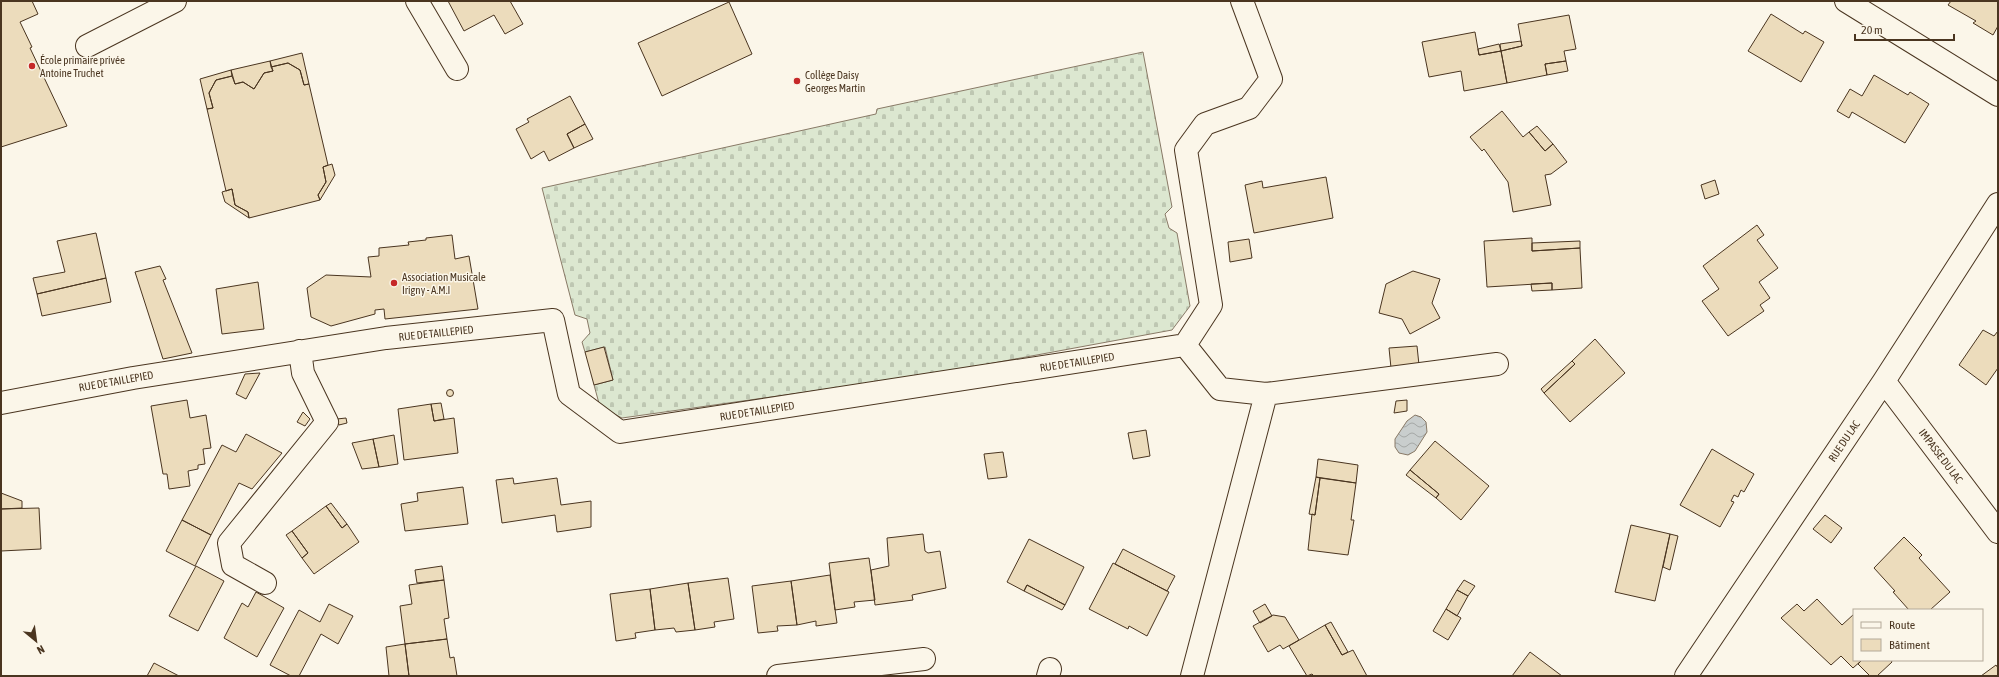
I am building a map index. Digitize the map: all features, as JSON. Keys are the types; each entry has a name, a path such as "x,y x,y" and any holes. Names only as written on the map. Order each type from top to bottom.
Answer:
{"street":[{"path":"87,46 175,1"},
{"path":"417,1 457,69"},
{"path":"1242,1 1271,79 1249,108 1205,124 1186,150 1212,305 1185,345 1220,389 1266,394 1497,364"},
{"path":"1846,1 1998,95"},
{"name":"RUE DU LAC","path":"1686,676 1884,381 1998,204"},
{"name":"RUE DE TAILLEPIED","path":"1,404 133,378 386,338 553,320 568,394 620,432 1185,345"},
{"path":"265,583 233,565 229,543 327,422 303,373 300,352"},
{"name":"IMPASSE DU LAC","path":"1884,381 1998,532"},
{"path":"1192,676 1266,394"},
{"path":"778,676 924,659"}],"green space":[{"path":"1143,52 1172,207 1165,214 1169,228 1177,233 1190,306 1172,330 934,374 622,418 600,407 594,385 613,380 605,347 585,352 582,342 590,333 587,319 575,315 542,188 876,114 877,109"}],"water":[{"path":"1415,415 1421,417 1426,422 1427,432 1415,451 1408,455 1399,453 1395,447 1395,439 1407,421"}],"building":[{"name":"École primaire privée Antoine Truchet","path":"1,1 32,1 38,14 20,22 32,47 30,48 67,126 1,147"},
{"path":"448,1 510,1 523,24 505,34 494,15 464,31"},
{"path":"1951,1 1998,1 1998,26 1993,35 1973,23 1976,21 1948,5"},
{"path":"729,2 752,54 662,96 638,43"},
{"path":"1771,14 1803,34 1805,31 1824,42 1801,82 1748,51"},
{"path":"1569,15 1576,49 1564,51 1566,61 1545,64 1547,75 1507,83 1501,51 1522,46 1518,24"},
{"path":"1475,32 1479,55 1501,51 1507,83 1464,91 1461,71 1429,77 1422,42"},
{"path":"1521,41 1522,46 1501,51 1500,44"},
{"path":"1499,44 1501,51 1479,55 1478,49"},
{"path":"302,53 309,84 304,85 300,70 288,63 271,67 270,61"},
{"path":"270,61 273,71 264,73 254,89 243,82 235,84 231,70"},
{"path":"1566,61 1568,71 1547,75 1545,64"},
{"path":"288,63 300,70 304,85 309,84 328,165 323,167 326,182 318,195 320,200 249,218 248,212 235,205 232,189 226,191 207,109 213,108 209,93 216,80 232,76 235,84 243,82 254,89 264,73 273,71 271,67"},
{"path":"231,70 232,76 216,80 209,93 213,108 207,109 200,79"},
{"path":"1874,75 1908,95 1910,92 1929,104 1905,143 1852,112 1849,118 1837,111 1850,89 1862,96"},
{"path":"570,96 585,124 567,134 574,148 549,161 544,151 531,159 516,129 529,122 527,119"},
{"path":"1502,111 1523,137 1529,132 1545,151 1553,144 1567,162 1551,174 1545,175 1551,205 1513,212 1508,182 1484,149 1482,151 1470,137"},
{"path":"585,124 593,139 574,148 567,134"},
{"path":"1537,126 1553,144 1545,151 1529,132"},
{"path":"332,164 335,175 320,200 318,195 326,182 323,167"},
{"path":"1326,177 1333,218 1254,233 1245,185 1262,181 1263,188"},
{"path":"1715,180 1719,194 1705,199 1701,185"},
{"path":"232,189 235,205 248,212 249,218 225,202 222,192"},
{"path":"1757,225 1764,235 1757,240 1778,268 1759,282 1770,298 1760,305 1764,311 1728,336 1702,301 1719,289 1703,266"},
{"path":"96,233 106,278 37,294 33,278 65,272 57,241"},
{"name":"Association Musicale Irigny - A.M.I","path":"452,235 455,259 469,256 478,309 385,319 384,309 375,310 375,314 331,326 311,317 307,288 326,275 371,277 368,257 379,256 379,248 409,245 408,242"},
{"path":"1532,238 1532,251 1580,248 1582,288 1552,290 1552,283 1487,287 1484,241"},
{"path":"1249,239 1252,258 1230,262 1228,242"},
{"path":"1580,241 1580,248 1532,251 1532,243"},
{"path":"160,266 166,279 163,280 192,353 163,359 135,272"},
{"path":"1413,271 1440,279 1432,303 1440,318 1410,334 1402,319 1379,313 1386,284"},
{"path":"106,278 111,302 42,316 37,294"},
{"path":"258,282 264,329 222,334 216,289"},
{"path":"1552,283 1552,290 1532,291 1531,284"},
{"path":"1983,330 1994,336 1998,331 1998,368 1986,385 1959,365"},
{"path":"1595,339 1625,373 1570,422 1544,393 1575,364 1572,361"},
{"path":"1417,346 1419,365 1391,368 1389,348"},
{"path":"604,347 613,380 594,385 585,352"},
{"path":"1572,361 1575,364 1544,393 1541,389"},
{"path":"260,373 246,399 236,394 245,374"},
{"path":"450,389 453,390 453,396 450,397 447,396 446,393 447,390"},
{"path":"187,400 190,418 206,415 211,448 203,449 205,464 198,465 198,469 188,471 190,486 169,489 167,474 163,474 151,406"},
{"path":"1407,400 1407,411 1394,413 1396,401"},
{"path":"441,403 444,419 434,421 431,404"},
{"path":"431,404 434,421 454,418 458,453 404,460 398,409"},
{"path":"303,412 310,419 305,426 297,422"},
{"path":"346,418 347,423 339,425 337,419"},
{"path":"1146,430 1150,456 1133,459 1128,433"},
{"path":"246,434 282,453 252,489 239,483 211,535 182,520 222,445 236,452"},
{"path":"394,435 398,464 379,467 373,439"},
{"path":"373,439 379,467 362,469 352,443"},
{"path":"1435,441 1489,486 1461,520 1436,498 1439,494 1410,470"},
{"path":"1712,449 1754,474 1744,492 1741,490 1738,497 1734,495 1731,501 1734,502 1720,527 1680,505"},
{"path":"1003,452 1007,477 988,479 984,454"},
{"path":"1318,459 1358,465 1356,483 1316,477"},
{"path":"1410,470 1439,494 1436,498 1406,475"},
{"path":"1316,477 1320,478 1315,515 1309,514"},
{"path":"513,478 514,484 557,478 561,505 591,501 591,527 557,532 555,515 502,523 496,480"},
{"path":"1320,478 1356,483 1351,520 1354,520 1348,555 1308,550 1312,514 1315,515"},
{"path":"463,487 468,524 405,531 401,504 418,501 417,493"},
{"path":"1,493 22,501 22,508 1,509"},
{"path":"331,503 347,524 342,528 326,506"},
{"path":"326,506 342,528 347,524 359,542 314,574 302,558 308,553 292,531"},
{"path":"39,508 41,549 1,551 1,509"},
{"path":"1825,515 1842,528 1831,543 1813,529"},
{"path":"182,520 211,535 195,566 166,551"},
{"path":"1631,525 1670,534 1655,601 1615,592"},
{"path":"292,531 308,553 302,558 286,535"},
{"path":"923,534 925,551 928,553 940,551 946,588 912,595 913,600 875,605 871,570 889,566 887,538"},
{"path":"1670,534 1678,536 1670,570 1663,567"},
{"path":"1904,537 1922,555 1919,558 1950,592 1931,609 1908,609 1893,592 1895,591 1874,568"},
{"path":"1029,539 1084,567 1065,605 1027,585 1024,591 1007,582"},
{"path":"1123,549 1175,576 1167,591 1115,564"},
{"path":"869,558 875,600 854,602 855,607 835,610 829,563"},
{"path":"1113,563 1169,592 1147,636 1129,626 1128,629 1089,609"},
{"path":"196,566 224,581 198,631 169,616"},
{"path":"442,566 444,580 417,583 415,570"},
{"path":"830,575 837,623 816,626 816,621 797,625 791,581"},
{"path":"728,578 734,619 714,622 715,627 695,630 688,583"},
{"path":"444,580 449,618 444,619 447,639 405,644 400,606 412,604 409,585"},
{"path":"1464,580 1475,586 1468,596 1457,590"},
{"path":"791,581 797,625 777,626 778,631 758,633 752,586"},
{"path":"688,583 695,630 676,632 674,628 655,630 650,589"},
{"path":"1027,585 1065,605 1062,610 1024,591"},
{"path":"650,589 655,630 635,633 636,638 616,641 610,594"},
{"path":"1457,590 1468,596 1457,616 1446,609"},
{"path":"256,592 284,608 257,657 224,638 242,603 248,607"},
{"path":"1817,599 1842,625 1853,615 1853,661 1861,661 1853,668 1841,656 1831,665 1781,618 1797,604 1804,611"},
{"path":"329,604 353,616 338,644 321,634 299,676 291,676 270,665 299,610 320,622"},
{"path":"1265,604 1272,616 1260,623 1253,611"},
{"path":"1446,609 1461,618 1448,640 1433,631"},
{"path":"1273,615 1285,617 1299,640 1283,649 1280,645 1268,652 1253,626"},
{"path":"1331,622 1348,652 1342,655 1325,625"},
{"path":"1325,625 1342,655 1353,650 1367,676 1314,676 1312,674 1307,676 1289,646"},
{"path":"447,639 450,658 454,657 457,676 409,676 405,644"},
{"path":"405,644 409,676 389,676 386,647"},
{"path":"1530,652 1562,676 1512,676"},
{"path":"1861,661 1892,662 1877,676 1870,676 1858,664"},
{"path":"154,663 179,676 147,676"},
{"path":"1996,665 1998,668 1998,676 1981,676"}],"place":[{"name":"École primaire privée Antoine Truchet","path":"32,66"},
{"name":"Collège Daisy Georges Martin","path":"797,81"},
{"name":"Association Musicale Irigny - A.M.I","path":"394,283"}]}
